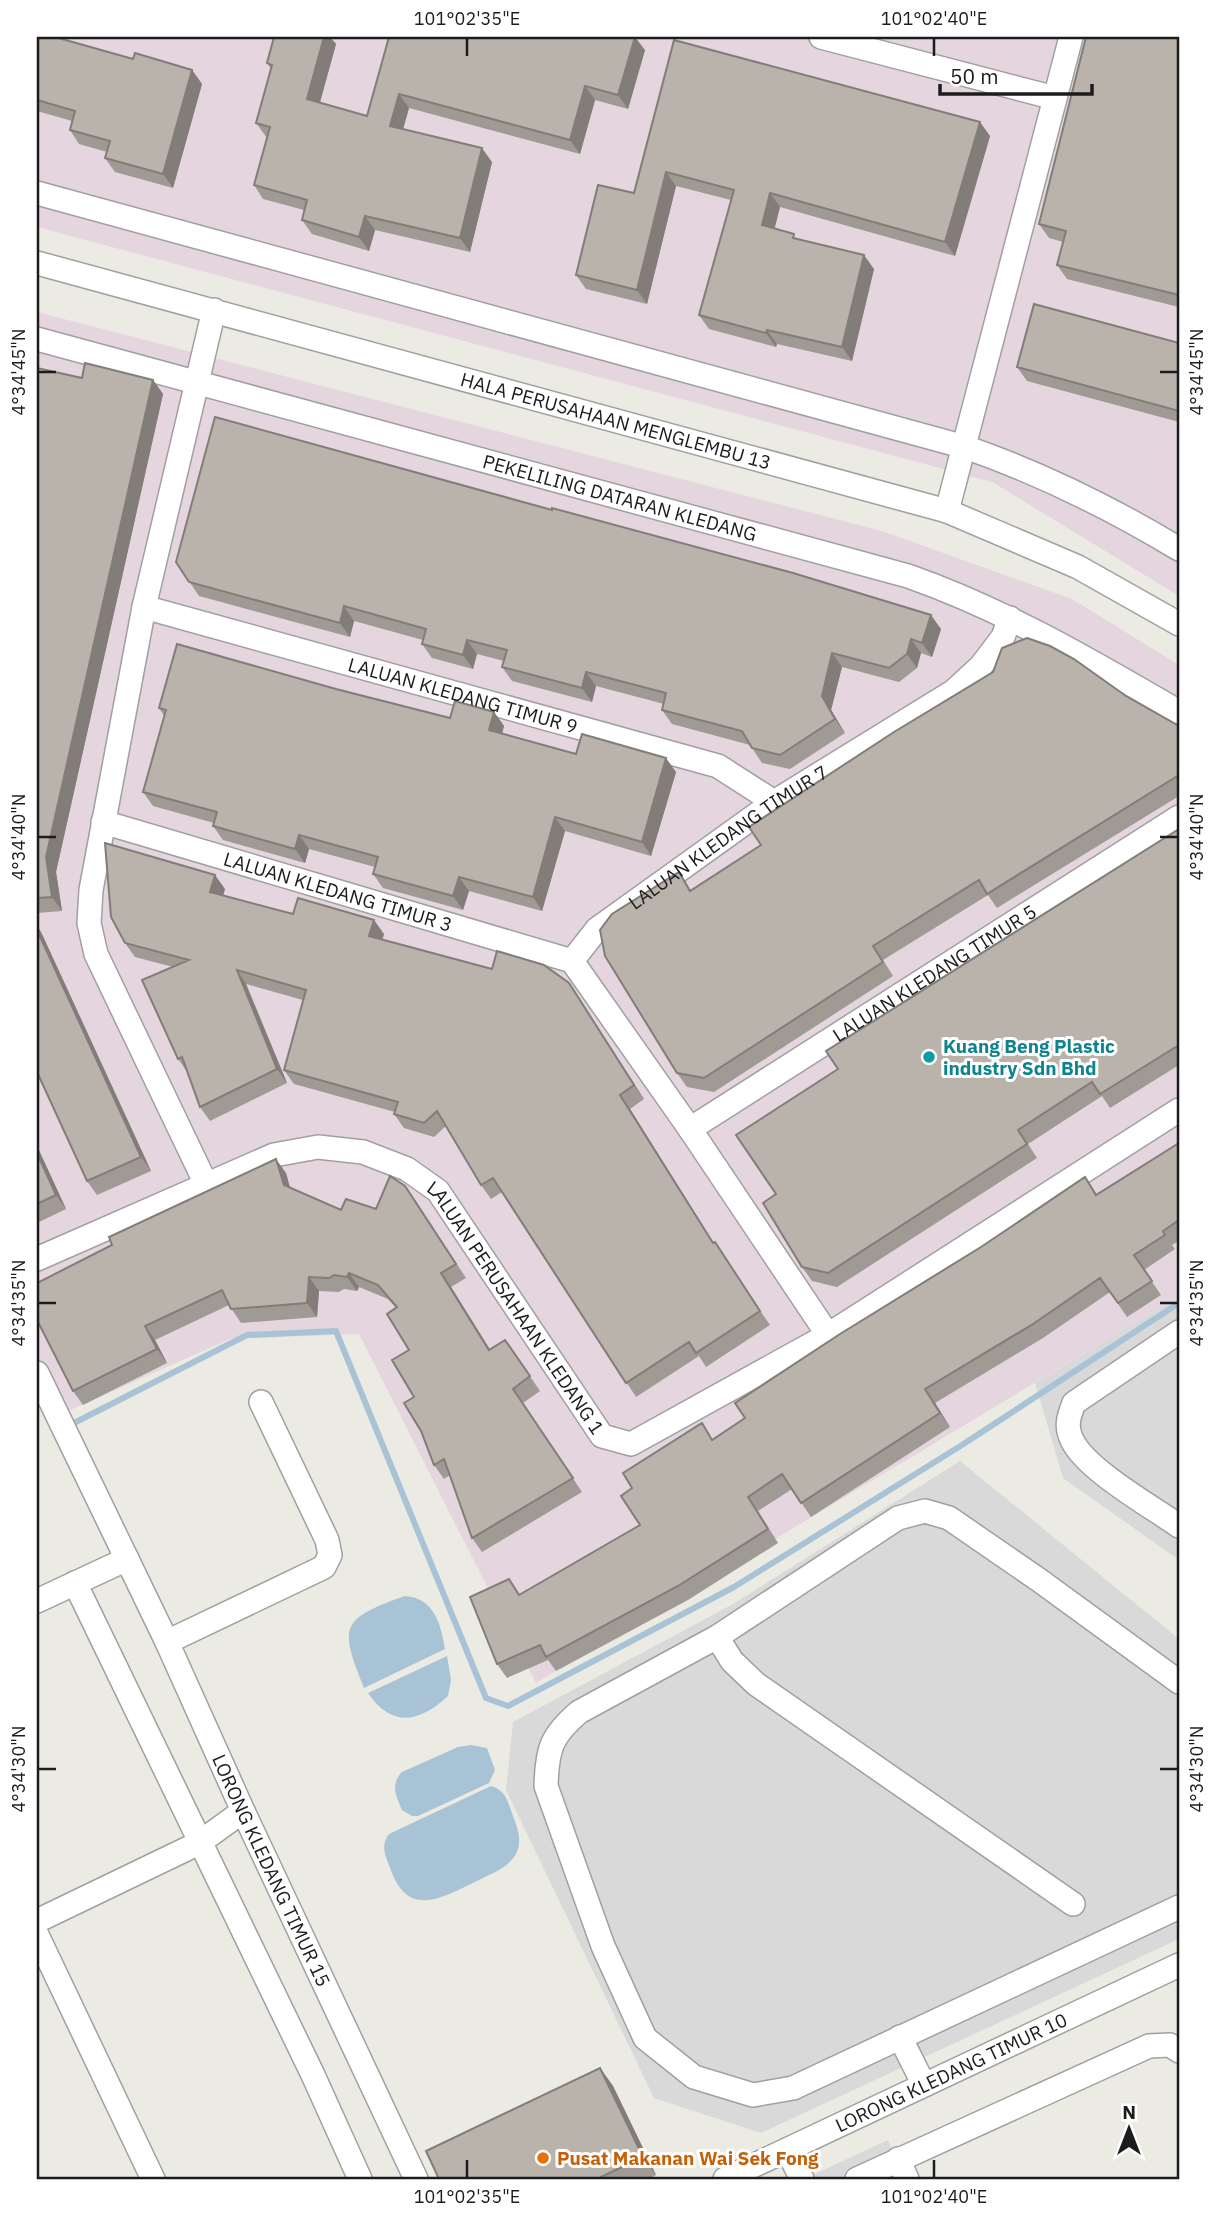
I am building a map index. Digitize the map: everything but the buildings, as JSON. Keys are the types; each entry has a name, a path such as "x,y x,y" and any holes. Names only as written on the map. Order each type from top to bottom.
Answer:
{"street":[{"path":"821,37 1055,98"},
{"path":"947,511 1071,37"},
{"path":"37,193 965,447 1020,466 1075,491 1179,549"},
{"name":"HALA PERUSAHAAN MENGLEMBU 13","path":"37,263 947,511 1078,567 1179,624"},
{"path":"206,1184 96,954 89,923 90,890 144,607 214,310"},
{"name":"PEKELILING DATARAN KLEDANG","path":"37,339 908,576 947,590 1052,639 1179,712"},
{"name":"LALUAN KLEDANG TIMUR 9","path":"144,607 718,766 774,803"},
{"name":"LALUAN KLEDANG TIMUR 7","path":"572,961 597,929 774,803 954,691 981,666 1003,637 1010,618"},
{"name":"LALUAN KLEDANG TIMUR 5","path":"690,1129 1179,817"},
{"name":"LALUAN KLEDANG TIMUR 3","path":"103,822 572,961"},
{"path":"572,961 690,1129 828,1335"},
{"name":"LALUAN PERUSAHAAN KLEDANG 1","path":"37,1259 274,1154 318,1147 363,1152 407,1169 438,1191 602,1436 631,1444 828,1335 1179,1110"},
{"path":"1179,1332 1074,1403 1067,1421 1072,1441 1089,1462 1179,1526"},
{"name":"LORONG KLEDANG TIMUR 15","path":"37,1373 167,1642 243,1811 416,2179"},
{"path":"167,1642 324,1567 330,1555 327,1540 261,1402"},
{"path":"1179,1682 949,1518 925,1511 898,1518 717,1637 579,1712 562,1727 550,1743 546,1765 546,1786 603,1947 645,2038 694,2077 753,2095 793,2088 1179,1907"},
{"path":"37,1601 127,1559"},
{"path":"75,1583 313,2075 360,2179"},
{"path":"717,1637 733,1661 756,1684 1073,1904"},
{"path":"37,1921 199,1843 243,1811"},
{"path":"37,1934 153,2179"},
{"name":"LORONG KLEDANG TIMUR 10","path":"725,2179 1179,1965"},
{"path":"900,2037 924,2085"},
{"path":"857,2179 903,2169 1149,2046 1170,2045 1179,2051"},
{"path":"787,2150 802,2179"}],"shaded area":[{"path":"37,37 1179,37 1179,596 992,482 37,227"},
{"path":"37,312 882,531 1072,599 1179,665 1179,1296 536,1683 359,1334 230,1339 57,1416 37,1379"},
{"path":"1179,1296 1179,1560 1063,1478 1035,1383"},
{"path":"960,1461 1179,1639 1179,1939 761,2133 654,2098 506,1790 513,1722 733,1604"},
{"path":"888,2140 905,2179 804,2179"}],"water":[{"path":"405,1596 415,1598 429,1607 438,1622 445,1649 364,1688 351,1651 351,1627 368,1611"},
{"path":"447,1656 451,1680 448,1696 427,1712 406,1718 396,1716 377,1704 368,1693"},
{"path":"471,1745 487,1748 495,1770 489,1783 418,1816 412,1816 402,1810 395,1786 402,1772 458,1747"},
{"path":"491,1786 505,1796 517,1828 519,1844 513,1859 504,1867 453,1893 429,1900 408,1896 400,1887 386,1858 384,1848 389,1834"}],"waterway":[{"path":"74,1423 247,1335 336,1331 486,1698 508,1706 734,1587 962,1445 1179,1303"}],"place":[{"name":"Kuang Beng Plastic industry Sdn Bhd","path":"929,1057"},
{"name":"Pusat Makanan Wai Sek Fong","path":"543,2158"}]}
